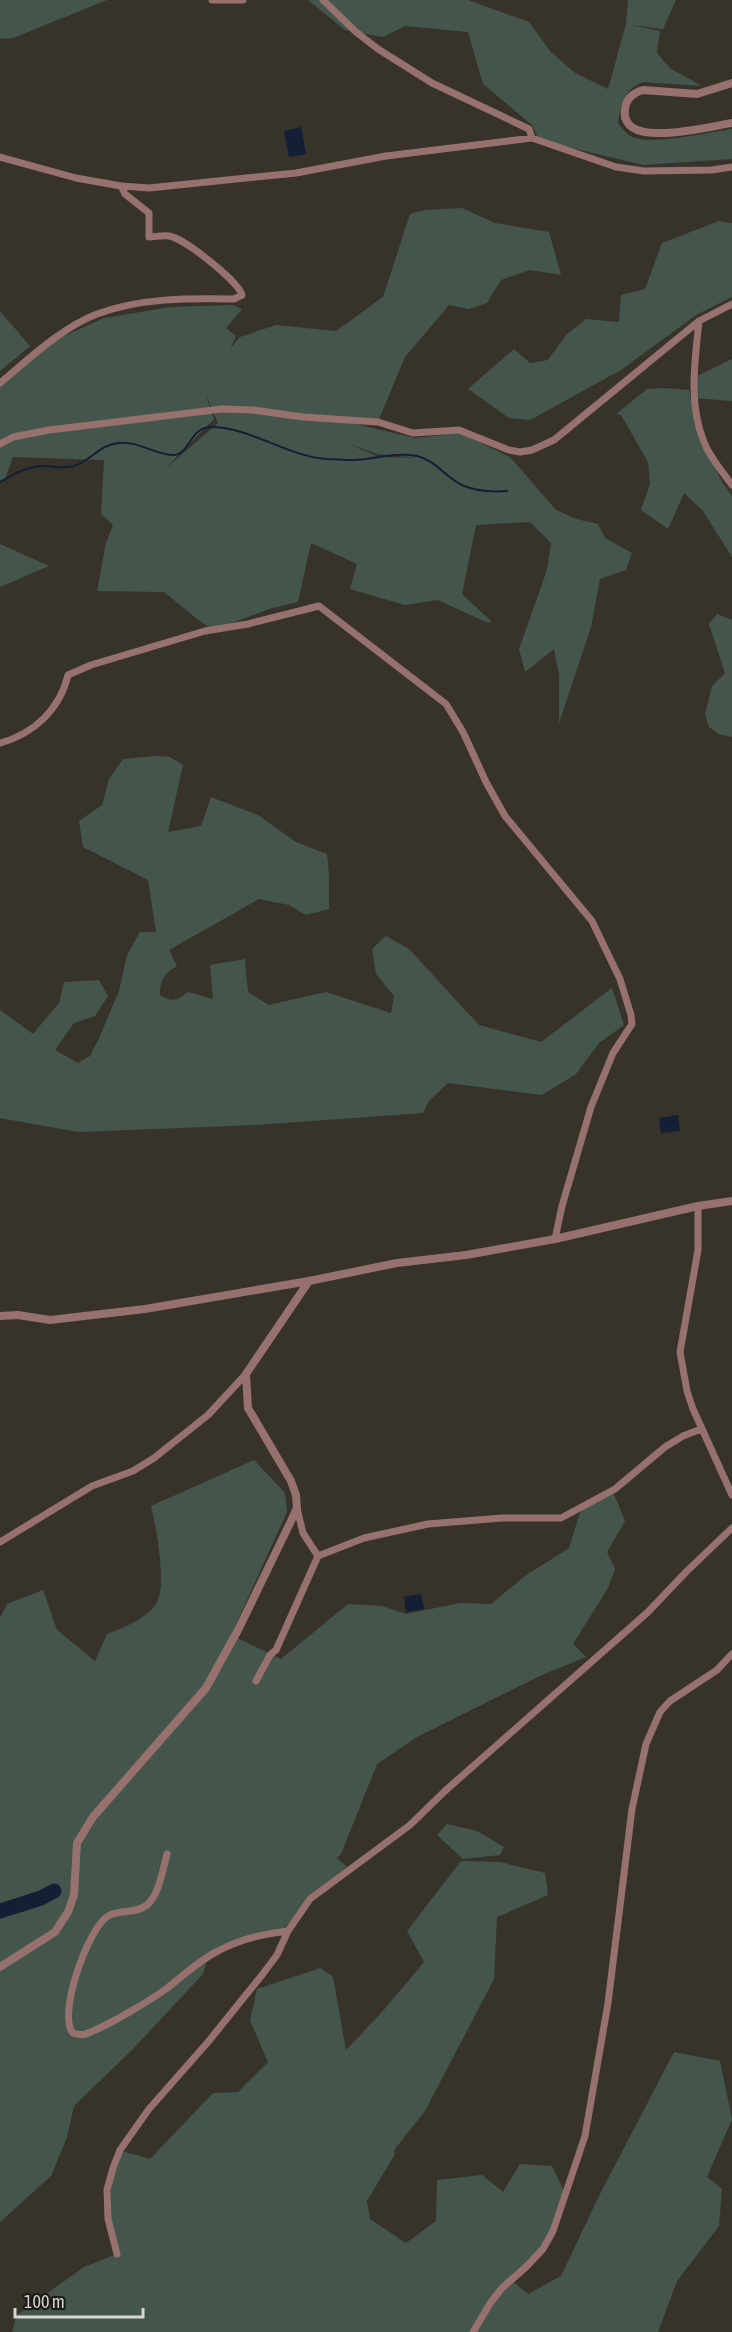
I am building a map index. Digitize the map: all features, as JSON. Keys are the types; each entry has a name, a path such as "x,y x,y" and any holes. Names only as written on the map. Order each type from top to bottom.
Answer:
{"street":[{"path":"212,0 243,0"},
{"path":"323,0 378,50 432,83 515,120 529,129 532,138"},
{"path":"732,83 697,94 643,90 628,100 625,118 629,126 636,131 654,134 732,123"},
{"path":"0,157 76,178 121,186 149,188 296,173 386,156 532,138 616,166 644,171 712,170 732,167"},
{"path":"0,383 59,335 96,314 129,306 171,300 234,299 242,296 240,289 229,278 191,248 170,236 149,237 149,213 125,194 121,186"},
{"path":"0,444 13,437 49,430 222,409 378,422 413,433 459,430 509,450 532,450 554,440 699,321 732,304"},
{"path":"699,321 693,378 698,423 711,457 732,485"},
{"path":"0,743 15,739 38,724 64,692 68,675 205,631 248,624 319,606 446,704 463,732 505,816 592,921 620,979 631,1016 632,1024 613,1053 591,1107 562,1206 555,1239"},
{"path":"0,1316 18,1315 50,1320 98,1316 309,1281 397,1263 466,1255 555,1239 698,1206 732,1201"},
{"path":"698,1206 698,1250 680,1352 687,1391 701,1428 732,1495"},
{"path":"0,1542 92,1486 133,1471 154,1458 208,1415 246,1374 309,1281"},
{"path":"246,1374 248,1408 291,1480 303,1533 318,1556"},
{"path":"256,1681 270,1654 276,1650 318,1556 364,1538 428,1524 502,1518 561,1518 615,1489 665,1447 701,1428"},
{"path":"0,1967 55,1932 68,1912 74,1895 77,1844 93,1817 206,1688 271,1565 297,1508"},
{"path":"117,2254 108,2219 107,2190 120,2150 149,2109 208,2042 262,1975 277,1955 288,1931 310,1899 410,1825 446,1790 632,1626 732,1528"},
{"path":"473,2332 490,2302 543,2249 553,2231 585,2136 608,2003 632,1809 646,1744 660,1712 670,1701 717,1670 732,1654"},
{"path":"167,1854 155,1893 149,1904 140,1910 109,1915 96,1929 79,1966 71,1995 68,2023 73,2033 85,2034 117,2018 165,1989 203,1959 219,1950 246,1938 288,1931"}],"green space":[{"path":"0,0 107,0 13,38 0,39"},
{"path":"308,0 468,0 529,22 550,51 575,73 608,89 626,24 628,0 676,0 663,29 631,25 660,31 657,53 671,69 702,86 643,82 624,98 618,123 632,137 652,140 732,129 732,159 643,165 539,140 532,125 483,84 468,32 405,26 383,37 345,30"},
{"path":"462,208 495,223 549,232 561,275 530,270 501,280 487,303 468,309 449,305 405,357 379,419 340,418 339,420 415,438 460,433 510,457 556,510 576,519 598,524 605,538 632,553 626,570 600,579 591,627 559,723 559,675 554,649 525,672 519,649 547,570 551,543 530,522 476,525 462,594 492,622 488,623 438,600 405,605 350,589 357,564 311,543 298,602 269,609 213,630 164,592 97,591 106,543 113,525 101,514 104,460 13,457 5,479 0,481 0,381 35,349 104,318 171,307 233,305 242,309 226,328 236,336 230,349 240,337 276,325 336,331 383,297 410,214 425,210","holes":["205,393 218,423 165,469 214,419","346,443 377,454 419,458 379,457"]},
{"path":"719,221 732,223 732,297 696,315 621,370 530,420 509,418 468,389 514,349 530,363 548,360 566,335 586,319 619,322 621,295 645,289 662,243"},
{"path":"0,311 30,346 0,371"},
{"path":"732,359 732,401 694,398 693,378"},
{"path":"647,389 689,390 697,430 722,482 732,496 732,557 703,511 684,493 668,529 641,510 650,484 648,462 621,415 616,414"},
{"path":"0,544 49,566 0,587"},
{"path":"717,614 732,620 732,737 718,734 709,727 705,714 712,686 725,673 709,624"},
{"path":"170,757 183,765 168,832 201,826 211,797 258,815 296,842 327,854 329,874 329,909 306,915 289,905 259,899 169,950 177,966 162,981 160,995 175,1000 188,992 213,999 210,965 245,959 248,992 269,1005 326,992 391,1013 394,996 376,974 372,949 386,936 409,949 479,1025 541,1042 612,988 624,1025 599,1043 576,1074 542,1095 448,1083 429,1101 423,1113 256,1125 78,1132 0,1118 0,1010 33,1034 59,1003 64,982 99,980 108,996 95,1016 74,1023 55,1050 78,1063 90,1056 100,1036 119,991 127,955 140,932 156,932 148,880 83,847 79,821 102,805 109,779 123,759"},
{"path":"254,1460 285,1493 287,1512 231,1635 281,1659 348,1604 382,1606 406,1614 460,1603 491,1604 525,1576 569,1548 581,1509 611,1487 625,1521 607,1552 615,1569 608,1588 573,1644 586,1657 544,1674 417,1737 377,1764 341,1854 337,1858 347,1867 313,1897 281,1932 209,1953 203,1974 132,2050 74,2106 67,2137 51,2176 0,2222 0,1618 7,1604 43,1590 57,1630 95,1661 107,1634 141,1618 157,1602 160,1593 161,1569 151,1506"},
{"path":"447,1824 477,1831 504,1847 500,1855 463,1859 437,1835"},
{"path":"461,1861 500,1862 545,1873 548,1895 497,1917 494,1979 425,2111 394,2150 395,2154 367,2201 370,2219 406,2243 436,2221 437,2180 482,2175 503,2192 520,2164 552,2166 565,2193 543,2249 511,2280 528,2294 561,2276 600,2194 674,2052 720,2061 732,2119 707,2177 722,2189 719,2226 677,2281 658,2332 12,2332 17,2315 84,2267 117,2254 108,2205 118,2150 150,2159 213,2093 238,2092 268,2062 250,2020 257,1989 321,1968 333,1977 346,2050 424,1962 407,1931"}],"water":[{"path":"301,127 306,154 289,157 284,131"},
{"path":"678,1115 680,1131 661,1133 659,1118"},
{"path":"421,1594 424,1609 406,1612 404,1597"}],"waterway":[{"path":"0,482 31,468 74,466 106,447 118,443 133,444 162,454 175,455 184,450 199,431 213,427 241,432 297,453 326,459 354,460 393,455 417,456 430,461 456,482 467,487 484,491 507,491"},
{"path":"0,1911 41,1898 54,1891"}]}
